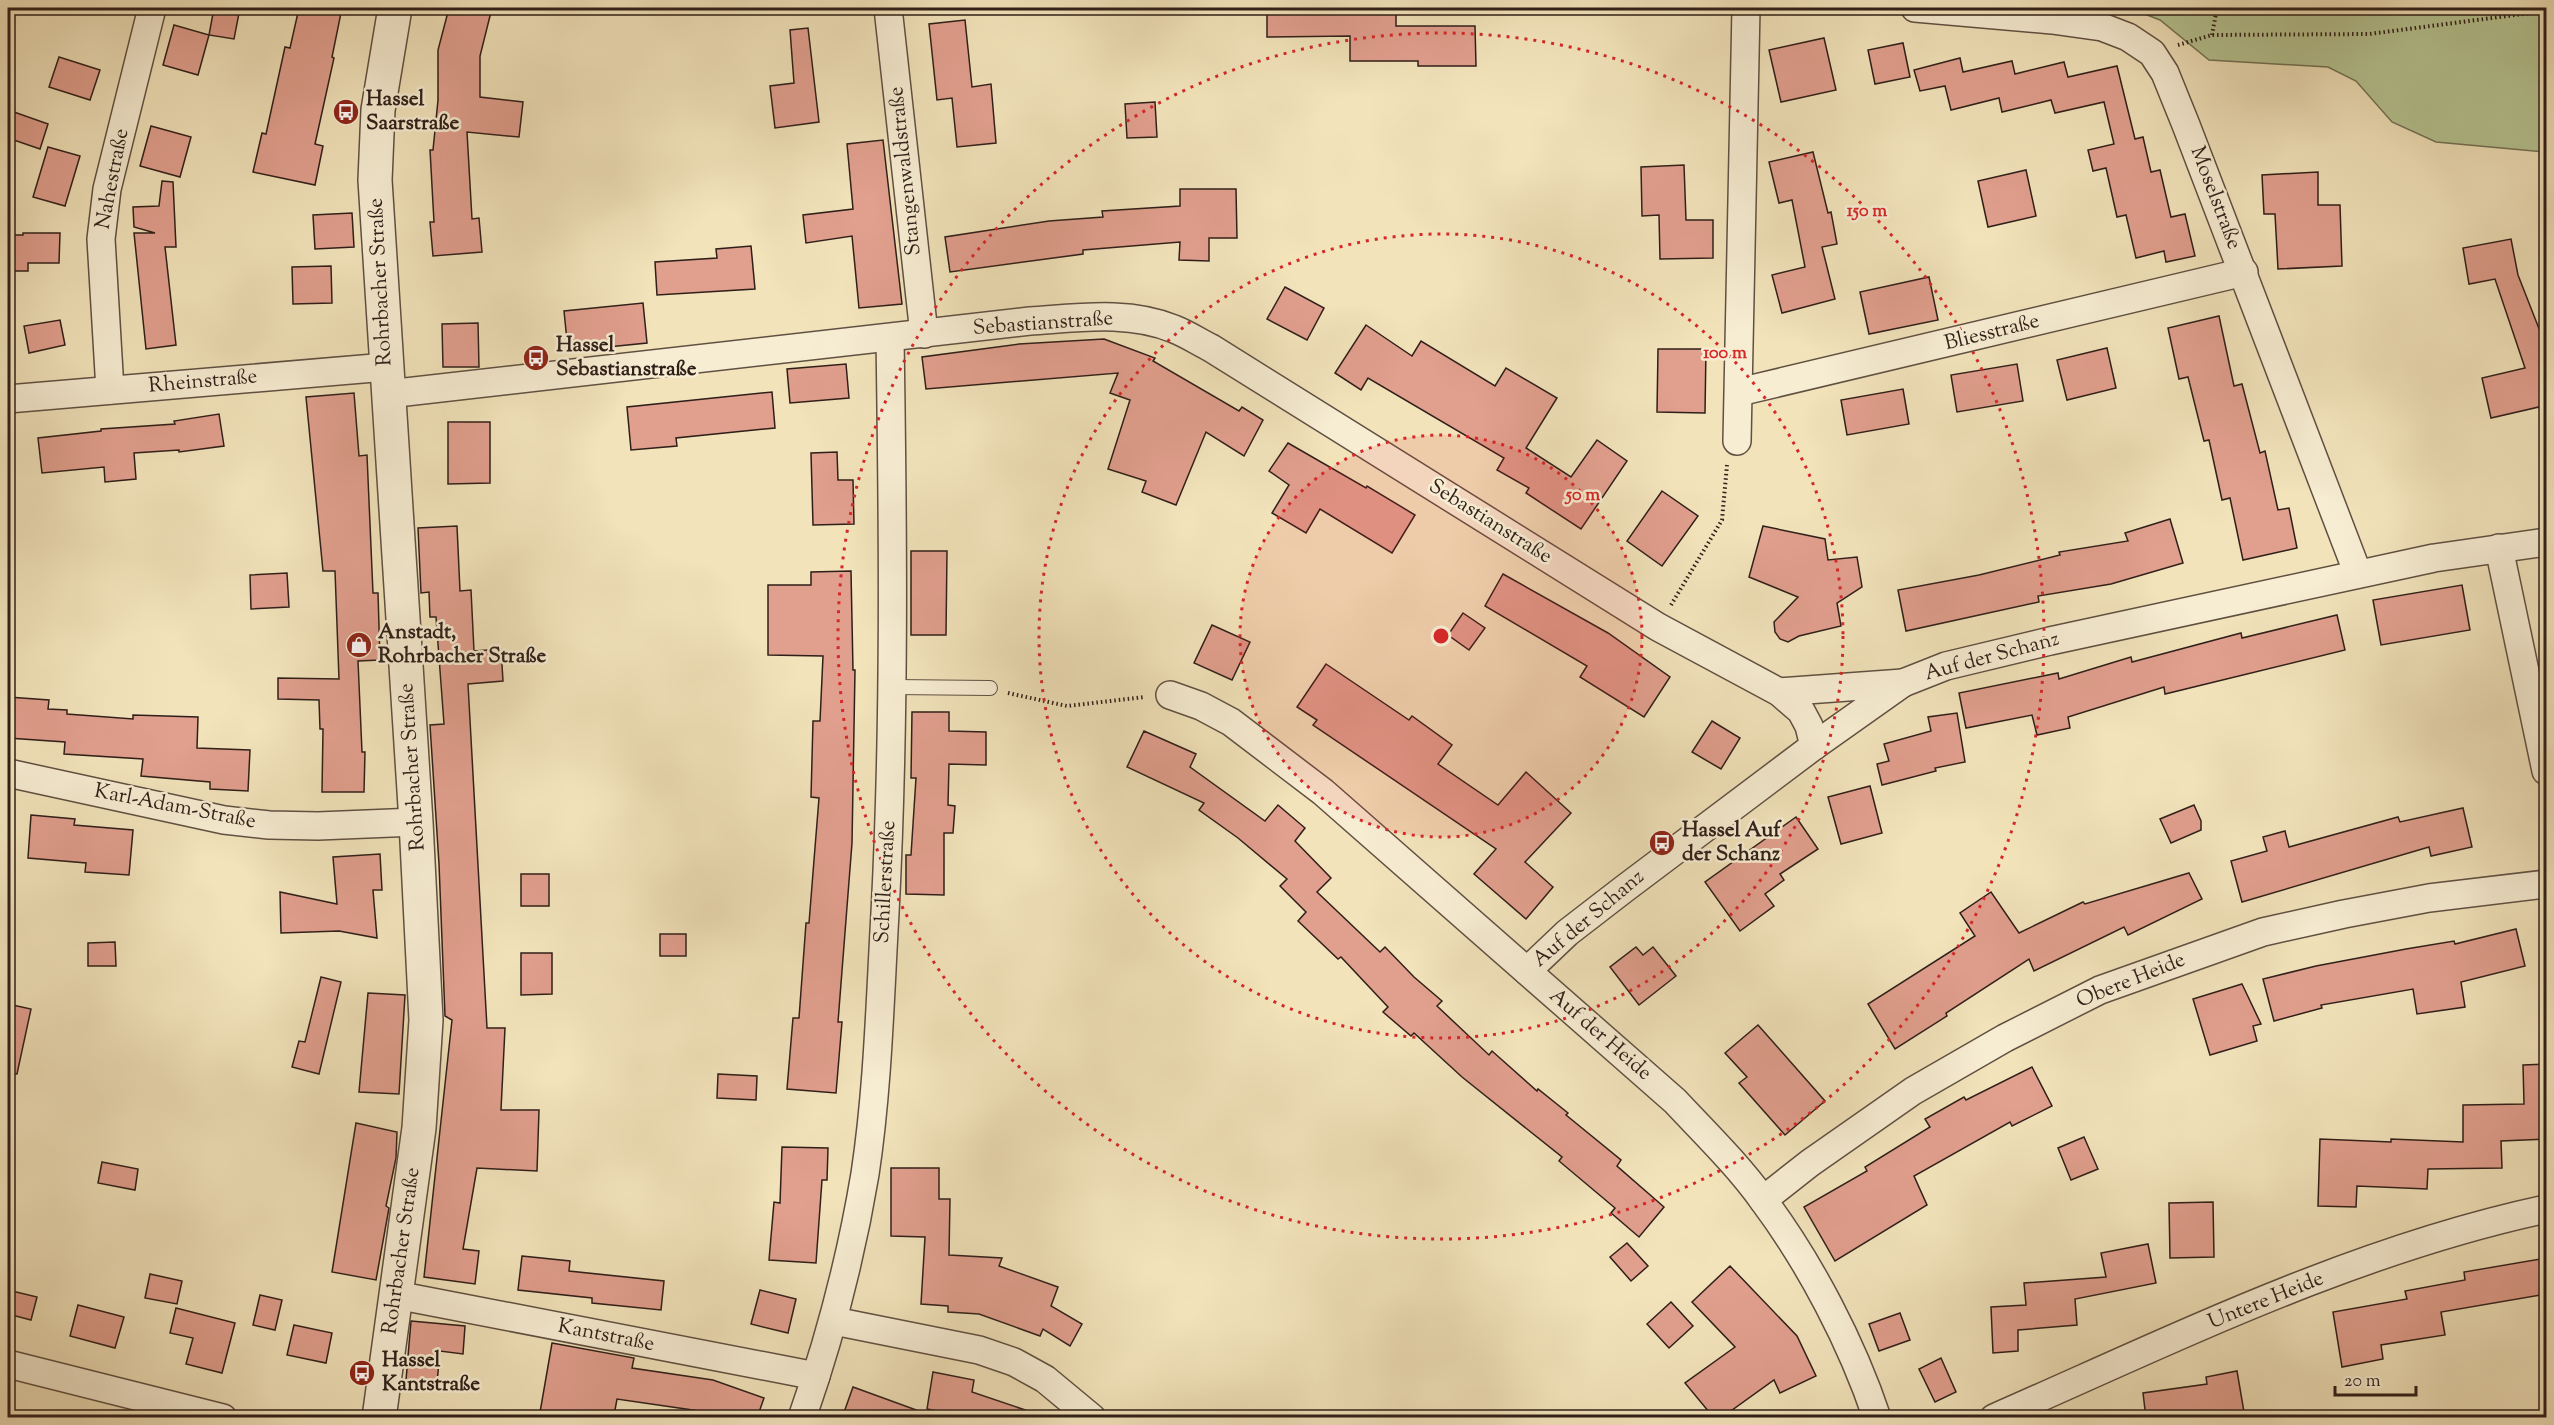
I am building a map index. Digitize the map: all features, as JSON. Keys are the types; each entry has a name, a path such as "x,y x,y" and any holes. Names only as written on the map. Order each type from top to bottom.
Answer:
{"street":[{"name":"Nahestraße","path":"110,390 101,239 108,189 152,8"},
{"name":"Rohrbacher Straße","path":"379,1418 419,1128 425,1061 425,969 387,380 375,149 383,68 395,8"},
{"name":"Stangenwaldstraße","path":"888,8 924,334"},
{"path":"1737,441 1746,8"},
{"name":"Moselstraße","path":"1916,8 2052,20 2102,27 2128,37 2152,53 2165,73 2244,272 2358,574"},
{"name":"Bliesstraße","path":"1739,392 2244,272"},
{"name":"Sebastianstraße","path":"387,380 890,338 1089,317 1137,319 1173,328 1211,348 1658,627 1779,692 1801,711 1809,726 1814,746"},
{"name":"Schillerstraße","path":"802,1418 834,1321 850,1255 865,1172 873,1100 887,860 893,687 890,338"},
{"name":"Rheinstraße","path":"12,403 110,390 387,380"},
{"name":"Auf der Schanz","path":"1527,971 1567,933 1814,746 1903,683 1946,666 2050,641 2434,558 2547,542"},
{"path":"2499,548 2547,771"},
{"path":"1779,692 1903,683"},
{"name":"Auf der Heide","path":"1170,696 1201,706 1231,722 1258,740 1323,792 1675,1101 1722,1151 1763,1200 1802,1258 1844,1336 1877,1418"},
{"name":"Karl-Adam-Straße","path":"8,773 224,820 269,825 318,826 416,822"},
{"name":"Obere Heide","path":"1763,1200 1810,1163 1913,1091 2005,1038 2100,990 2263,932 2418,900 2547,884"},
{"name":"Untere Heide","path":"1994,1418 2272,1297 2370,1259 2547,1209"},
{"name":"Kantstraße","path":"396,1295 816,1376"},
{"path":"834,1321 979,1350 1014,1362 1045,1379 1092,1418"},
{"path":"8,1364 223,1418"}],"lane":[{"path":"893,687 990,688"}],"path":[{"path":"2212,35 2217,8"},
{"path":"2152,53 2212,35 2369,34 2547,11"},
{"path":"1658,627 1722,520 1729,447 1737,441"},
{"path":"990,688 1067,706 1170,696"}],"green space":[{"path":"2129,8 2546,8 2546,152 2436,142 2392,122 2356,81 2328,67 2209,60 2160,20"}],"building":[{"path":"214,8 240,8 234,39 209,35"},
{"path":"299,8 342,8 332,57 334,58 315,144 323,146 315,185 253,172 262,133 266,134 285,47 290,48"},
{"path":"449,8 492,8 480,56 480,97 523,102 519,137 467,132 472,219 479,218 482,252 433,256 430,222 434,222 430,150 433,150 438,100 438,50"},
{"path":"1267,8 1396,8 1396,26 1475,26 1476,66 1418,66 1418,61 1350,61 1350,36 1267,37"},
{"path":"965,20 972,87 991,84 996,143 957,147 952,98 937,100 929,24"},
{"path":"174,25 209,35 198,75 163,65"},
{"path":"808,28 819,122 775,128 770,86 794,83 790,30"},
{"path":"1824,38 1836,90 1781,102 1769,50"},
{"path":"1903,43 1910,77 1875,84 1868,50"},
{"path":"59,57 100,70 90,100 49,87"},
{"path":"1960,58 1963,72 2012,61 2015,74 2064,62 2068,77 2117,66 2135,139 2143,137 2151,172 2160,170 2171,217 2185,214 2195,256 2166,262 2164,251 2136,258 2126,215 2117,217 2106,168 2093,171 2088,150 2114,144 2104,102 2055,113 2051,100 2002,112 1999,98 1951,110 1945,86 1920,91 1914,70"},
{"path":"1155,102 1157,137 1127,138 1125,104"},
{"path":"14,112 48,124 40,149 8,138"},
{"path":"151,126 191,137 180,177 140,166"},
{"path":"883,140 902,304 859,308 852,236 806,243 803,215 853,209 847,144"},
{"path":"48,147 80,156 65,206 33,197"},
{"path":"1813,152 1828,213 1831,212 1837,244 1822,247 1835,299 1782,313 1772,275 1805,267 1792,200 1779,203 1769,162"},
{"path":"1684,165 1686,220 1713,220 1713,258 1660,259 1659,215 1642,216 1641,167"},
{"path":"2026,170 2036,216 1988,227 1978,181"},
{"path":"2318,172 2318,205 2340,205 2342,266 2278,269 2275,214 2264,214 2262,175"},
{"path":"162,181 173,182 176,247 165,247 176,345 146,349 134,233 155,233 134,227 133,207 159,206"},
{"path":"1180,189 1236,189 1237,238 1209,238 1209,261 1179,260 1180,242 1083,250 1083,254 950,272 945,237 1049,221 1103,217 1102,211 1180,206"},
{"path":"352,213 354,247 315,249 313,215"},
{"path":"23,233 60,233 59,263 28,263 28,271 8,271 8,235 23,235"},
{"path":"2511,239 2518,275 2547,349 2547,419 2543,419 2539,407 2491,418 2482,378 2525,368 2495,279 2469,284 2463,248"},
{"path":"751,246 755,289 657,295 655,262 717,258 716,249"},
{"path":"331,266 332,303 293,304 292,267"},
{"path":"1929,277 1938,320 1869,334 1860,292"},
{"path":"1285,287 1324,308 1307,340 1267,319"},
{"path":"643,303 647,343 568,351 564,311"},
{"path":"2219,316 2234,386 2242,384 2260,453 2265,451 2278,510 2289,508 2297,548 2243,560 2230,498 2222,500 2209,440 2204,441 2188,377 2179,379 2168,328"},
{"path":"60,320 65,345 29,353 24,326"},
{"path":"478,323 479,367 443,367 442,324"},
{"path":"1366,325 1412,356 1421,341 1495,386 1506,368 1557,398 1526,448 1571,477 1597,440 1627,461 1581,529 1526,493 1529,488 1497,470 1504,458 1368,378 1361,390 1335,373"},
{"path":"1104,339 1155,358 1153,361 1239,411 1242,407 1263,420 1244,456 1206,432 1176,505 1142,492 1146,481 1108,469 1130,400 1110,393 1118,373 926,389 922,357 1019,344"},
{"path":"2107,348 2116,388 2067,400 2057,360"},
{"path":"1658,349 1706,349 1705,413 1657,412"},
{"path":"846,364 849,398 790,403 787,369"},
{"path":"2017,364 2023,401 1957,412 1951,375"},
{"path":"1903,389 1909,424 1847,435 1841,400"},
{"path":"772,392 775,428 676,438 677,446 631,450 627,407"},
{"path":"354,393 359,456 367,455 373,593 378,593 380,660 358,661 362,752 365,752 364,792 322,792 323,729 320,729 319,700 278,699 278,678 339,679 335,571 323,571 306,397"},
{"path":"219,414 224,446 179,452 179,450 134,453 136,479 105,482 104,467 42,473 38,438 101,431 101,429 175,424 174,421"},
{"path":"448,422 490,422 490,483 448,484"},
{"path":"1288,443 1415,515 1392,553 1320,509 1306,533 1272,513 1289,485 1269,471"},
{"path":"837,452 838,480 853,480 854,524 813,525 811,453"},
{"path":"1662,491 1698,516 1662,566 1627,541"},
{"path":"2170,519 2183,563 2111,584 2038,596 2039,602 1906,631 1898,590 1979,575 2060,555 2059,552 2128,541 2125,533"},
{"path":"457,526 460,591 471,590 474,651 501,649 503,681 468,684 487,1028 505,1028 501,1110 539,1110 537,1171 477,1168 463,1249 479,1251 475,1284 424,1277 452,1020 445,1016 439,864 430,725 444,724 436,617 430,617 429,592 421,593 418,528"},
{"path":"1763,526 1825,539 1828,560 1857,557 1862,587 1837,603 1841,626 1799,636 1788,642 1780,639 1775,632 1774,622 1798,597 1749,577"},
{"path":"911,551 947,551 946,635 911,635"},
{"path":"851,571 853,670 855,670 852,843 838,1022 842,1022 836,1093 787,1089 793,1018 799,1018 806,923 809,923 819,798 811,797 813,721 820,721 823,656 768,655 768,585 811,585 811,572"},
{"path":"287,573 289,607 251,609 250,575"},
{"path":"1503,574 1608,633 1670,677 1644,717 1580,677 1587,666 1485,606"},
{"path":"2462,585 2470,630 2381,645 2373,600"},
{"path":"1463,613 1485,628 1469,650 1448,635"},
{"path":"2337,615 2345,650 2165,694 2164,687 2068,717 2070,728 2037,735 2032,715 1966,728 1959,693 2058,673 2059,679 2131,657 2132,662 2241,633 2242,638"},
{"path":"1212,625 1250,642 1232,680 1194,663"},
{"path":"1326,664 1409,720 1412,716 1452,745 1438,764 1498,805 1526,772 1571,813 1525,862 1553,887 1526,919 1474,874 1496,849 1313,725 1317,720 1297,707"},
{"path":"8,697 49,700 48,709 67,710 67,714 133,719 133,715 198,717 197,748 250,750 248,791 210,789 210,782 141,776 143,759 64,754 65,742 8,738"},
{"path":"912,712 949,712 949,731 986,732 986,765 949,764 948,805 955,806 953,833 944,833 944,895 906,894 906,855 911,855 916,778 911,778"},
{"path":"1957,713 1965,762 1935,768 1936,771 1882,785 1877,764 1889,761 1884,744 1931,731 1928,717"},
{"path":"1712,721 1740,738 1721,769 1692,752"},
{"path":"1144,731 1196,754 1190,767 1265,821 1278,805 1305,828 1295,841 1331,878 1317,892 1380,952 1385,947 1414,977 1442,1001 1437,1006 1489,1055 1492,1051 1621,1160 1617,1166 1664,1207 1639,1237 1611,1213 1615,1208 1559,1161 1562,1157 1462,1077 1414,1033 1411,1036 1383,1012 1388,1007 1341,957 1338,959 1298,921 1306,912 1280,886 1287,879 1238,838 1199,810 1204,803 1127,767"},
{"path":"1870,786 1882,833 1841,844 1828,797"},
{"path":"2194,805 2201,821 2201,830 2171,843 2160,819"},
{"path":"2463,808 2472,847 2431,856 2429,847 2242,902 2231,861 2267,851 2263,837 2285,831 2289,847 2398,817 2400,822"},
{"path":"31,815 75,819 74,825 133,830 129,875 85,872 86,863 28,858"},
{"path":"1796,817 1818,849 1780,874 1784,880 1765,894 1774,906 1740,931 1705,882"},
{"path":"380,854 382,890 373,890 377,938 339,931 281,933 280,892 337,904 333,857"},
{"path":"2189,873 2202,899 2128,935 2124,927 2034,971 2029,959 1895,1049 1868,1004 1975,936 1960,913 1991,892 2019,933 2083,902 2085,904"},
{"path":"521,874 549,874 549,906 521,906"},
{"path":"2516,929 2525,966 2461,982 2465,1007 2417,1014 2413,989 2321,1005 2322,1008 2274,1021 2263,979 2316,966 2406,949 2454,941 2455,944"},
{"path":"660,934 686,934 686,956 660,956"},
{"path":"115,942 116,966 88,966 88,943"},
{"path":"1636,947 1643,955 1653,947 1676,976 1639,1005 1610,967"},
{"path":"521,953 552,953 552,994 521,995"},
{"path":"321,977 341,982 319,1074 292,1067 299,1041 305,1042"},
{"path":"2242,984 2261,1024 2253,1026 2257,1041 2210,1055 2193,999"},
{"path":"368,993 405,995 399,1094 359,1092"},
{"path":"8,1004 31,1009 17,1074 8,1073"},
{"path":"1758,1025 1825,1101 1785,1135 1739,1083 1747,1077 1725,1053"},
{"path":"2547,1064 2547,1139 2501,1141 2502,1168 2428,1169 2427,1189 2357,1186 2356,1207 2318,1206 2320,1139 2463,1142 2463,1105 2524,1104 2523,1065"},
{"path":"2032,1067 2052,1106 2012,1126 2010,1122 1914,1176 1927,1205 1835,1261 1804,1207 1867,1171 1865,1167 1930,1127 1925,1119 1964,1097 1966,1100"},
{"path":"718,1074 757,1076 756,1100 717,1098"},
{"path":"356,1123 397,1132 396,1158 386,1206 389,1208 376,1280 332,1272"},
{"path":"2084,1137 2098,1169 2071,1180 2058,1148"},
{"path":"782,1147 828,1148 827,1180 822,1180 816,1263 769,1260 774,1202 780,1203"},
{"path":"102,1162 138,1169 135,1190 98,1183"},
{"path":"891,1168 939,1168 939,1199 950,1199 949,1255 1002,1258 999,1266 1058,1287 1051,1306 1082,1324 1070,1346 1043,1329 1040,1336 979,1314 948,1312 948,1306 921,1304 925,1237 891,1236"},
{"path":"2213,1202 2214,1257 2170,1258 2169,1203"},
{"path":"1627,1243 1648,1266 1631,1281 1610,1257"},
{"path":"2148,1244 2156,1283 2075,1299 2077,1325 2018,1330 2018,1351 1993,1353 1991,1307 2026,1305 2024,1283 2106,1277 2101,1253"},
{"path":"522,1256 570,1261 569,1271 664,1281 661,1310 592,1303 592,1298 518,1290"},
{"path":"2547,1258 2547,1294 2441,1312 2445,1335 2381,1345 2383,1359 2342,1367 2333,1312 2407,1299 2405,1291 2465,1280 2464,1272"},
{"path":"1730,1266 1797,1336 1816,1376 1780,1393 1774,1380 1721,1418 1714,1418 1685,1383 1735,1347 1692,1302"},
{"path":"150,1274 182,1281 177,1304 145,1298"},
{"path":"8,1290 37,1297 31,1320 8,1314"},
{"path":"760,1290 796,1299 788,1333 751,1324"},
{"path":"260,1295 282,1300 275,1330 253,1325"},
{"path":"1671,1302 1693,1326 1669,1348 1647,1324"},
{"path":"78,1305 124,1317 115,1348 70,1336"},
{"path":"176,1308 235,1323 222,1373 186,1364 193,1338 170,1333"},
{"path":"1900,1313 1910,1340 1879,1351 1869,1324"},
{"path":"411,1321 465,1326 463,1354 440,1351 437,1383 406,1380"},
{"path":"294,1325 332,1333 326,1363 287,1355"},
{"path":"552,1343 634,1358 632,1368 713,1380 764,1398 757,1418 712,1418 713,1413 617,1399 615,1410 605,1418 580,1413 580,1418 539,1418"},
{"path":"1941,1358 1956,1392 1935,1402 1919,1369"},
{"path":"2237,1371 2244,1412 2207,1418 2146,1418 2143,1393 2207,1384 2206,1377"},
{"path":"933,1372 974,1380 972,1392 1037,1414 1036,1418 976,1418 927,1409"},
{"path":"853,1387 930,1415 929,1418 842,1418"}],"place":[{"name":"Hassel Saarstraße","path":"346,112"},
{"name":"Hassel Sebastianstraße","path":"536,358"},
{"name":"Anstadt, Rohrbacher Straße","path":"359,645"},
{"name":"Hassel Auf der Schanz","path":"1662,843"},
{"name":"Hassel Kantstraße","path":"362,1373"}]}
